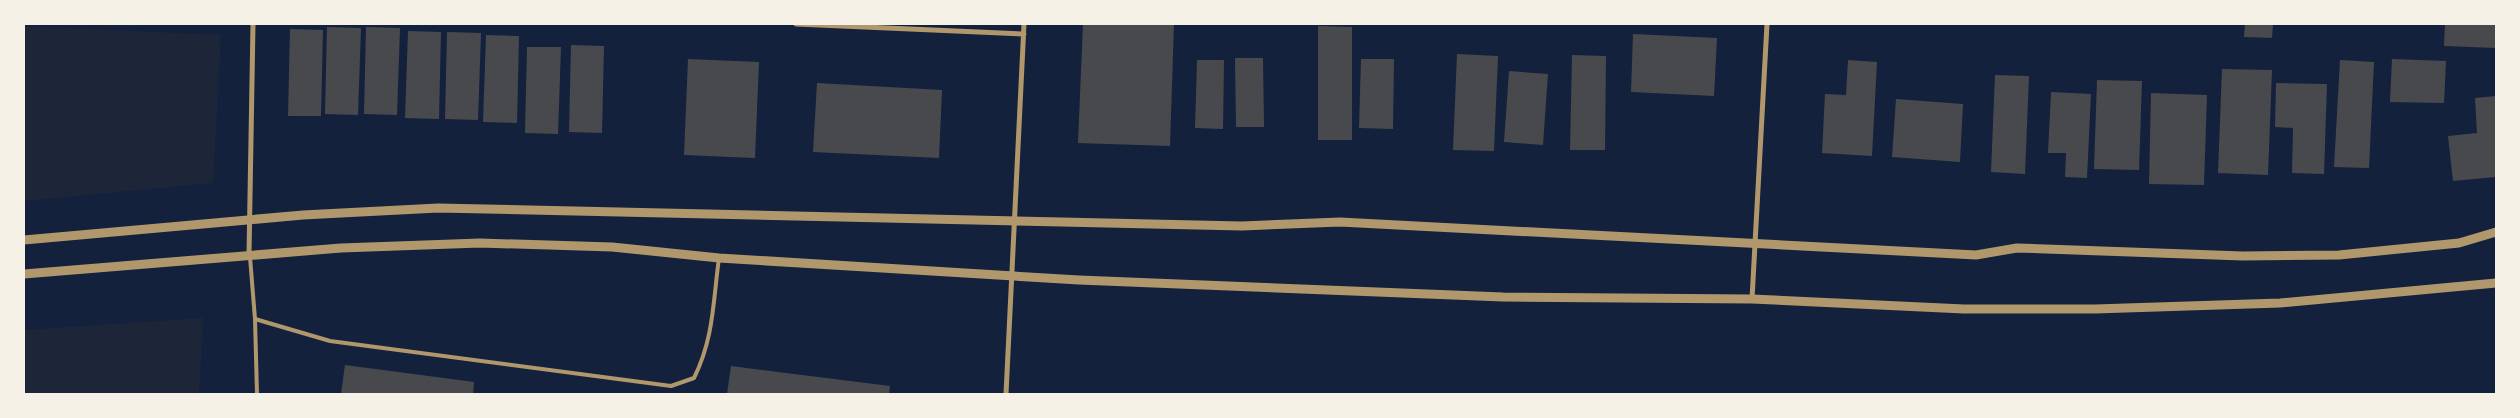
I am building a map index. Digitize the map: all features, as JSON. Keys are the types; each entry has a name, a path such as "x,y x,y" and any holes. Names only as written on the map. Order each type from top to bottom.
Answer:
{"street":[{"path":"249,254 253,24"},
{"path":"796,24 1024,34"},
{"path":"1006,394 1024,24"},
{"path":"1752,299 1767,24"},
{"path":"24,240 303,215 438,208 1242,226 1340,222 1976,255 2017,248 2243,256 2339,255 2460,243 2496,232"},
{"path":"24,274 249,254 341,248 480,243 612,247 720,258 1012,276 1503,297 1752,299 1964,309 2095,309 2280,303 2496,283"}],"lane":[{"path":"249,254 255,320 257,394"},
{"path":"255,320 330,341 671,386 694,378 706,354 712,324 720,258"}],"shaded area":[{"path":"24,26 221,35 213,183 24,201"},
{"path":"203,318 199,394 24,394 24,330"}],"building":[{"path":"1083,24 1174,24 1170,146 1078,143"},
{"path":"2245,24 2273,24 2272,38 2244,37"},
{"path":"2445,24 2496,24 2496,48 2444,46"},
{"path":"1318,26 1352,27 1352,140 1318,140"},
{"path":"327,27 361,28 358,115 325,114"},
{"path":"366,27 400,28 397,115 364,114"},
{"path":"290,29 323,30 321,116 288,116"},
{"path":"408,31 441,32 439,119 405,118"},
{"path":"447,32 481,33 478,120 445,119"},
{"path":"1633,34 1717,38 1714,96 1631,92"},
{"path":"486,35 519,36 517,123 483,122"},
{"path":"571,45 604,46 602,133 569,132"},
{"path":"527,47 561,47 558,134 525,133"},
{"path":"1457,54 1498,56 1494,151 1453,150"},
{"path":"1572,55 1606,56 1605,150 1570,150"},
{"path":"1235,58 1263,58 1264,127 1236,127"},
{"path":"688,59 759,62 755,158 684,155"},
{"path":"1361,59 1394,59 1393,129 1359,128"},
{"path":"2392,59 2446,61 2444,103 2390,102"},
{"path":"1197,60 1224,60 1223,129 1195,128"},
{"path":"1848,60 1877,62 1872,156 1822,153 1825,94 1846,95"},
{"path":"2340,60 2374,62 2369,168 2334,167"},
{"path":"2222,69 2272,70 2268,175 2218,173"},
{"path":"1509,71 1548,74 1543,145 1504,142"},
{"path":"1995,75 2029,76 2025,174 1991,172"},
{"path":"2097,80 2142,81 2139,170 2094,169"},
{"path":"817,83 942,90 939,158 813,152"},
{"path":"2276,83 2327,84 2324,174 2292,173 2293,128 2275,127"},
{"path":"2051,92 2091,94 2087,178 2065,177 2066,153 2048,153"},
{"path":"2151,93 2207,95 2204,185 2149,184"},
{"path":"2496,96 2496,177 2453,181 2448,136 2477,133 2475,98"},
{"path":"1896,99 1963,104 1960,162 1892,157"},
{"path":"345,365 474,382 473,394 341,394"},
{"path":"731,366 890,386 889,394 727,394"}]}
